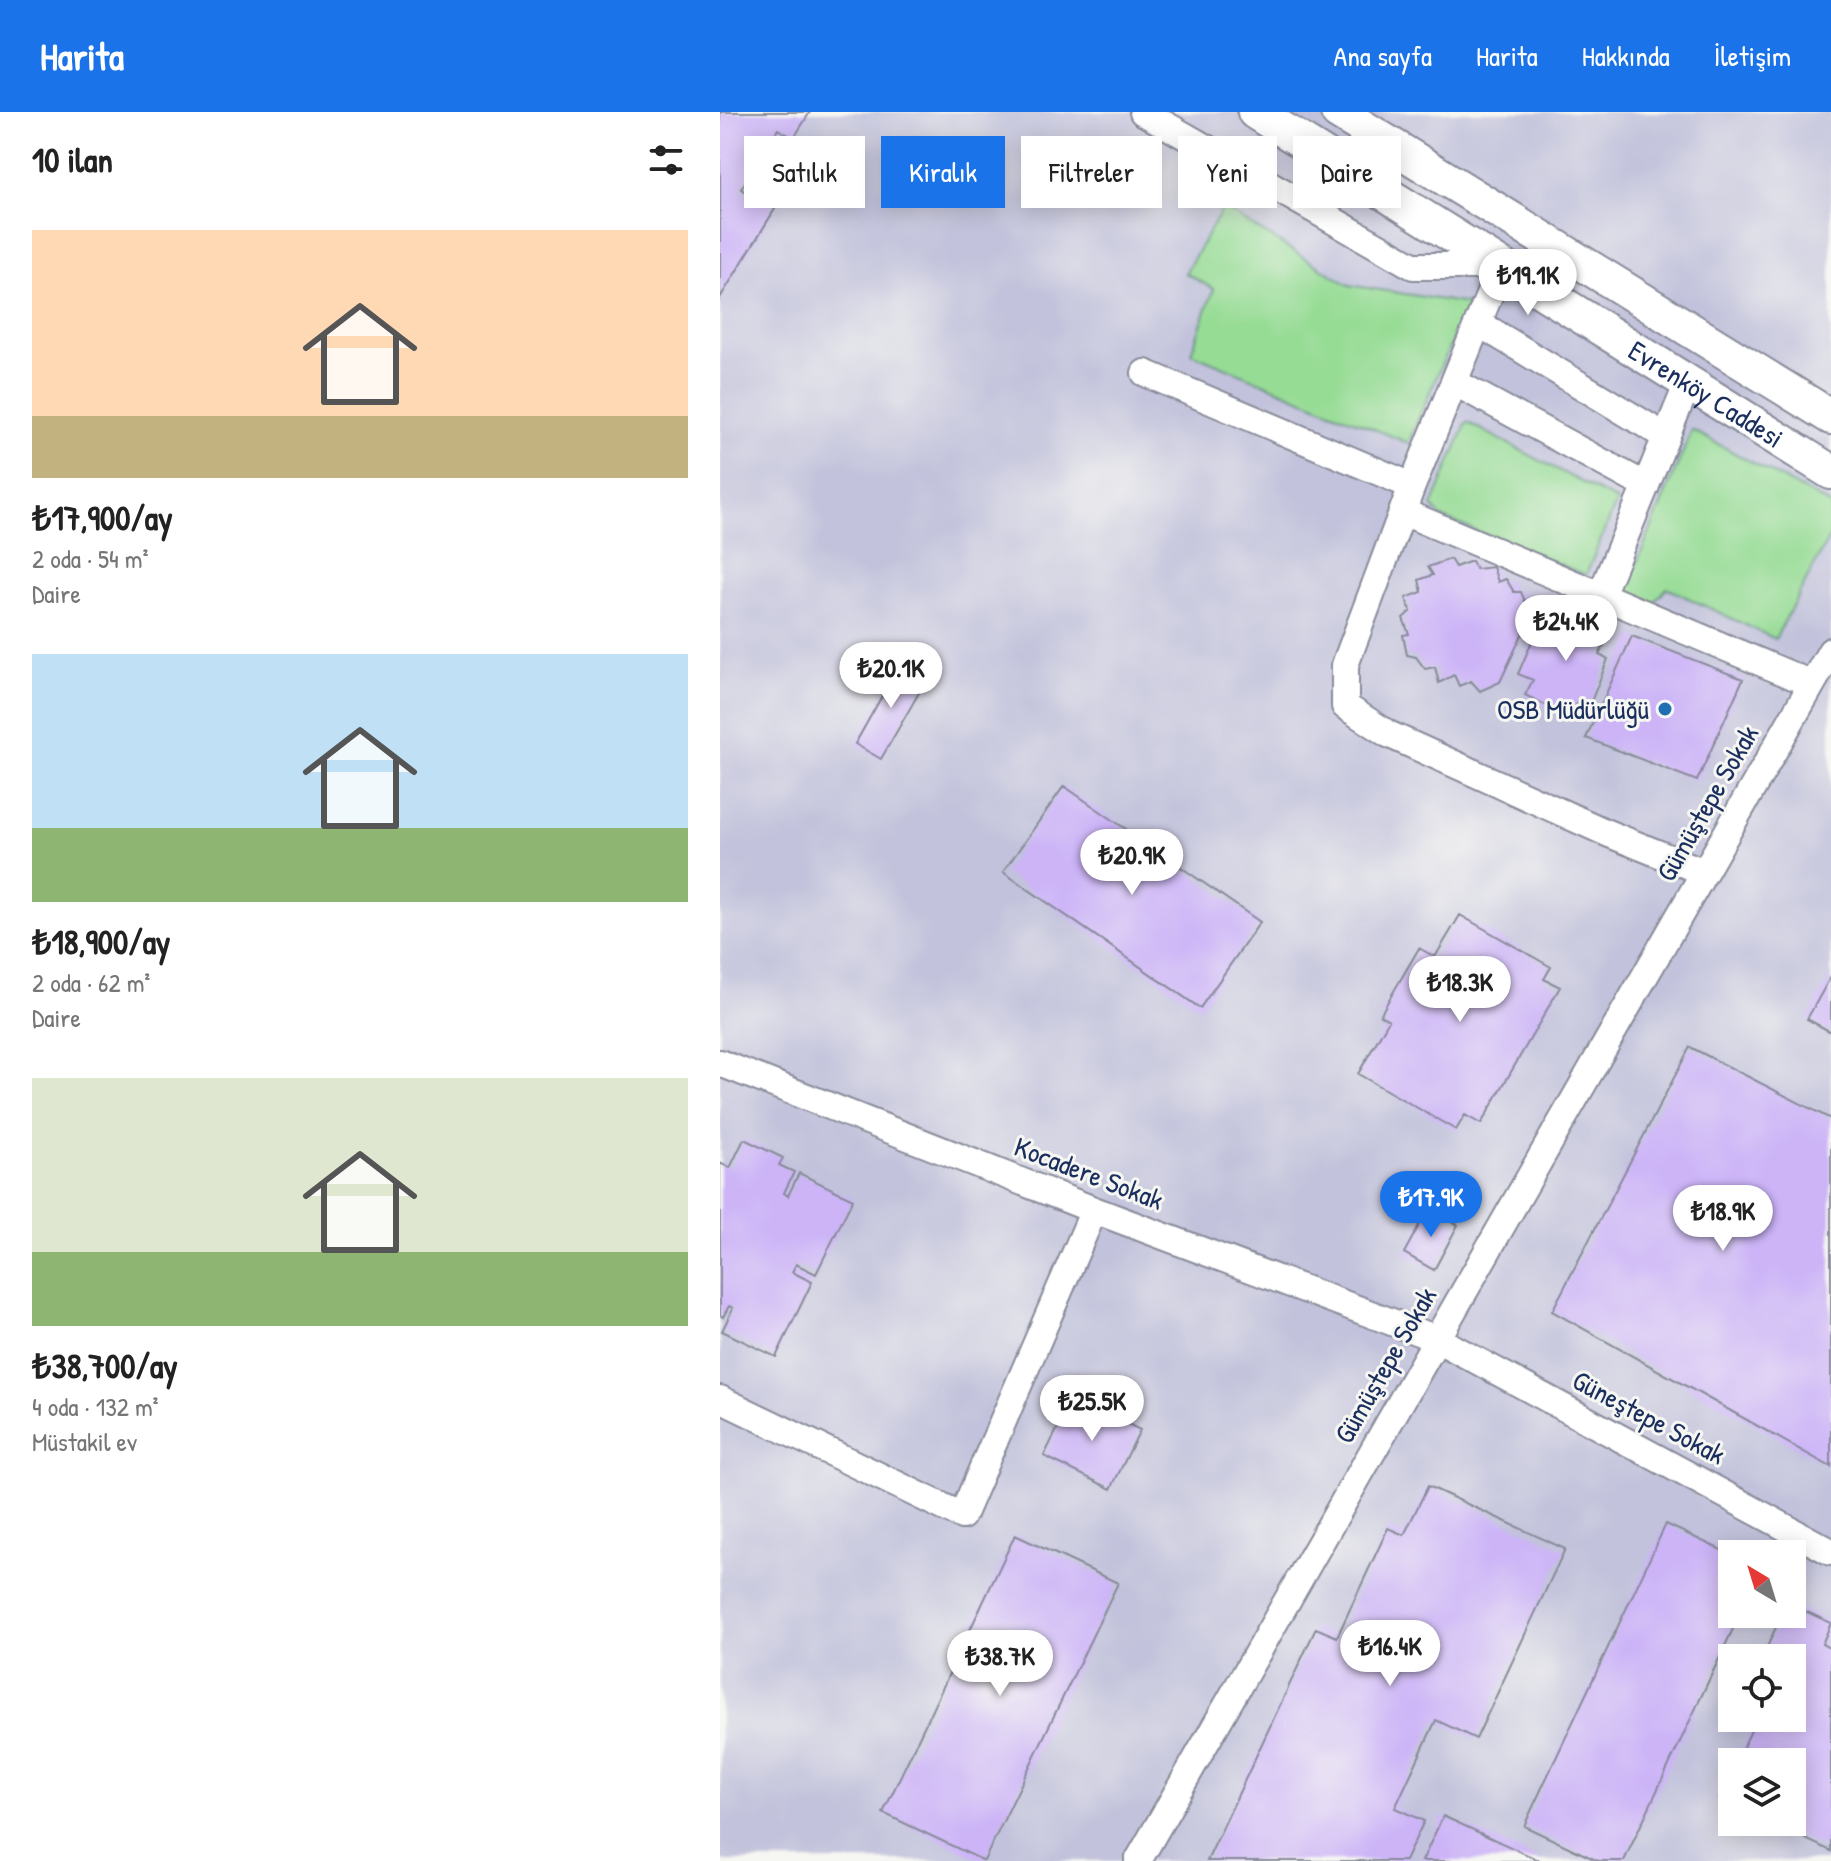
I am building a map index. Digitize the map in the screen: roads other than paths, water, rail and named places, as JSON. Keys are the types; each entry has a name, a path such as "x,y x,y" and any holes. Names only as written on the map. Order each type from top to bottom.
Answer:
{"main road":[{"name":"Evrenköy Caddesi","path":"1255,112 1831,472"},
{"name":"Evrenköy Caddesi","path":"1338,112 1831,417"}],"lane":[{"path":"1143,112 1413,266 1501,266 1412,486 1345,665 1345,706 1388,734 1607,833 1704,872"},
{"path":"1478,323 1666,437"},
{"path":"1145,373 1412,486"},
{"path":"1454,382 1646,486"},
{"path":"1601,595 1688,383"},
{"path":"1403,512 1812,684"},
{"name":"Gümüştepe Sokak","path":"1138,1861 1831,651"},
{"name":"Kocadere Sokak","path":"720,1063 1094,1210 1437,1339"},
{"path":"720,1399 962,1516 1094,1210"},
{"name":"Güneştepe Sokak","path":"1437,1339 1831,1552"}],"place":[{"name":"OSB Müdürlüğü","path":"1665,709"}]}
